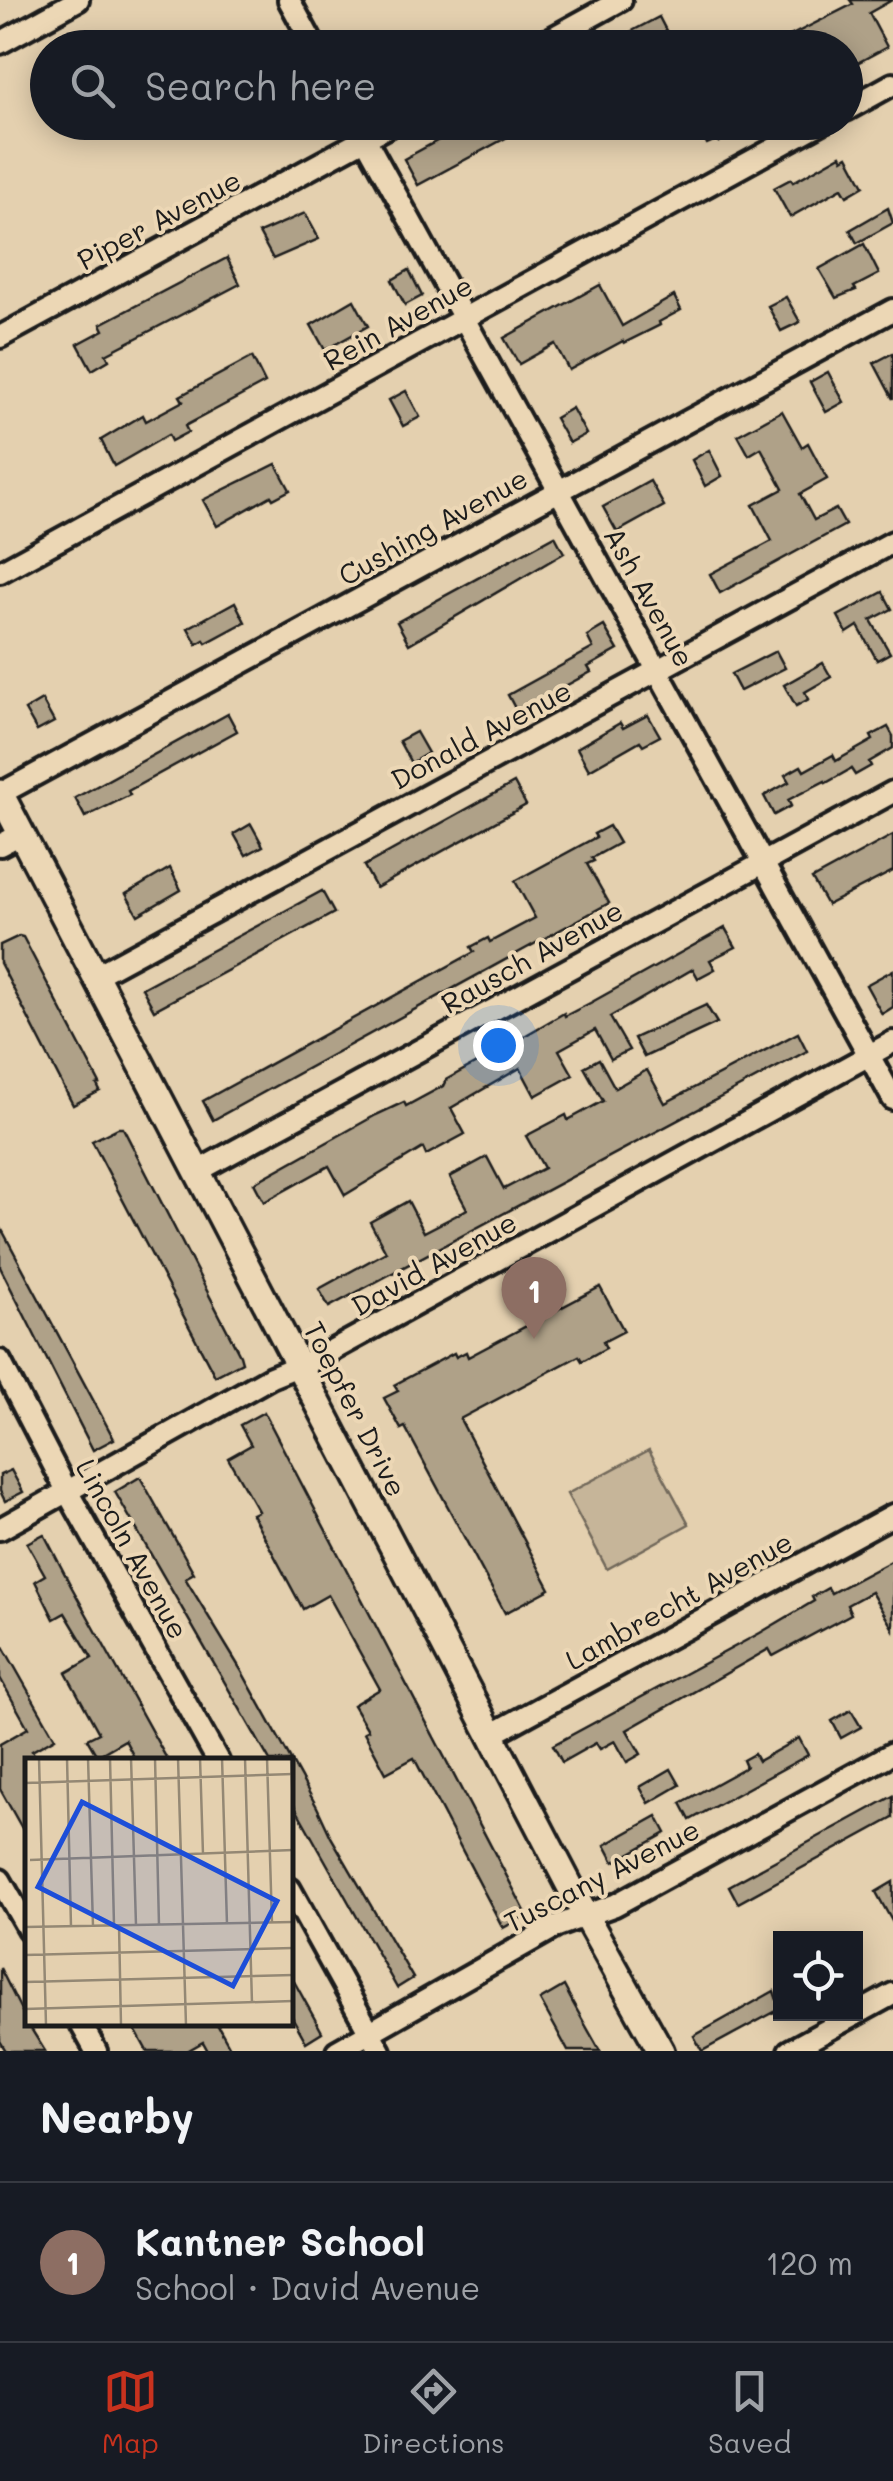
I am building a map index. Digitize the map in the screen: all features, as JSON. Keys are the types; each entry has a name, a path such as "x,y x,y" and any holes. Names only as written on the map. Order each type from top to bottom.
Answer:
{"street":[{"path":"0,43 78,0"},
{"path":"289,0 305,30"},
{"path":"567,30 621,0"},
{"path":"863,101 893,84"},
{"name":"Piper Avenue","path":"0,337 344,140"},
{"name":"Ash Avenue","path":"365,140 893,1099"},
{"name":"Rein Avenue","path":"0,572 790,140"},
{"name":"Cushing Avenue","path":"0,794 893,310"},
{"name":"Donald Avenue","path":"95,976 893,542"},
{"name":"Rausch Avenue","path":"198,1171 893,792"},
{"name":"Toepfer Drive","path":"0,794 10,840 95,976 585,1915 661,2051"},
{"name":"David Avenue","path":"0,1529 271,1377 299,1367 893,1042"},
{"name":"Lincoln Avenue","path":"0,1362 67,1491 216,1758"},
{"name":"Lambrecht Avenue","path":"491,1735 893,1515"},
{"name":"Tuscany Avenue","path":"336,2051 375,2042 556,1926 615,1905 893,1753"},
{"path":"0,1880 25,1924"},
{"path":"292,1893 375,2042"},
{"path":"789,2051 893,1994"},
{"path":"82,2026 96,2051"}],"shaded area":[{"path":"649,1450 689,1524 607,1569 567,1494"}],"building":[{"path":"850,0 892,0 869,13 887,47 863,60 863,30 802,30 853,4"},
{"path":"659,17 666,30 634,30"},
{"path":"439,140 502,140 418,185 404,159"},
{"path":"841,155 843,159 848,156 864,186 847,196 842,188 790,217 774,188 791,179 793,182"},
{"path":"888,208 893,223 857,243 850,230"},
{"path":"305,213 319,239 273,259 259,233"},
{"path":"864,244 879,274 836,298 819,269"},
{"path":"227,258 240,284 106,354 109,360 92,370 78,344 104,330 101,324"},
{"path":"409,270 422,296 405,305 392,280"},
{"path":"600,285 622,326 674,296 681,310 659,322 660,325 569,370 555,344 519,364 504,338"},
{"path":"786,297 800,322 781,331 768,306"},
{"path":"354,300 368,326 325,350 311,325"},
{"path":"893,353 893,399 874,363"},
{"path":"252,357 265,383 185,426 188,432 171,441 168,435 114,466 101,440 143,415 146,421 183,401 180,396"},
{"path":"828,372 844,402 826,412 810,382"},
{"path":"406,391 420,417 403,426 389,400"},
{"path":"572,408 586,434 569,443 555,418"},
{"path":"782,411 802,447 808,443 827,479 800,494 814,520 836,509 845,525 720,593 710,574 772,541 753,505 783,489 761,448 749,455 738,435"},
{"path":"709,450 722,476 705,486 692,460"},
{"path":"276,464 290,490 273,499 271,496 217,526 203,500"},
{"path":"650,481 664,506 617,532 603,507"},
{"path":"555,536 564,553 409,644 397,622"},
{"path":"883,592 892,609 871,620 890,653 877,660 858,626 847,633 838,616"},
{"path":"235,602 245,622 197,644 188,628"},
{"path":"604,626 618,650 588,667 591,672 517,712 508,695 593,648 587,636"},
{"path":"776,651 785,668 740,691 731,674"},
{"path":"823,663 831,677 805,692 809,699 796,706 784,685"},
{"path":"42,700 54,722 37,731 25,710"},
{"path":"228,714 237,731 128,791 130,795 85,817 75,798"},
{"path":"648,715 660,736 643,745 640,741 589,770 577,748 620,723 623,728"},
{"path":"888,727 893,748 869,762 871,766 855,775 851,769 825,781 788,800 791,806 774,815 764,796 789,782 785,775 801,766 804,771 833,755 836,761"},
{"path":"416,732 428,753 411,763 399,741"},
{"path":"514,783 526,805 376,888 364,866"},
{"path":"251,824 263,846 246,855 234,834"},
{"path":"609,826 619,843 587,864 609,903 213,1120 203,1101 474,952 471,947 488,938 490,942 535,918 515,881"},
{"path":"893,835 893,871 827,905 812,879"},
{"path":"170,868 181,890 138,915 126,894"},
{"path":"322,891 334,913 154,1010 142,988"},
{"path":"725,928 736,947 710,960 715,969 698,978 693,969 610,1017 629,1050 611,1059 595,1030 559,1050 573,1075 535,1096 520,1068 451,1108 465,1134 426,1155 423,1148 345,1195 329,1166 264,1202 254,1183 376,1115 404,1102 406,1106 443,1086 458,1073 523,1042 521,1038 564,1013 565,1016 592,1002"},
{"path":"23,937 100,1084 100,1091 73,1105 0,963 0,945"},
{"path":"893,970 893,1007 882,1014 866,985"},
{"path":"706,1005 717,1023 644,1057 634,1038"},
{"path":"798,1033 807,1051 329,1307 319,1289 386,1252 370,1222 408,1201 424,1232 455,1216 467,1209 450,1177 487,1157 504,1189 544,1168 526,1136 603,1101 584,1067 599,1059 615,1088 647,1070 665,1103"},
{"path":"123,1128 240,1355 242,1362 215,1376 92,1141"},
{"path":"0,1226 114,1439 93,1450 0,1267"},
{"path":"600,1287 624,1331 603,1342 606,1348 582,1361 579,1356 460,1419 550,1589 505,1613 405,1427 401,1429 384,1398 398,1391 394,1385 454,1353 456,1357 466,1352 468,1357"},
{"path":"264,1412 527,1915 503,1928 414,1758 386,1773 364,1732 368,1730 353,1705 380,1689 328,1595 303,1609 252,1514 258,1511 228,1458 251,1445 240,1425"},
{"path":"11,1470 23,1492 5,1501 0,1491 0,1475"},
{"path":"140,1477 194,1573 185,1578 290,1758 268,1758 115,1492"},
{"path":"44,1534 166,1758 134,1758 125,1740 97,1756 87,1739 99,1733 66,1673 92,1658 65,1613 54,1619 35,1581 45,1575 27,1543"},
{"path":"893,1560 893,1629 871,1592 847,1605 851,1614 773,1656 769,1649 627,1730 641,1754 627,1762 615,1741 600,1749 596,1743 562,1762 553,1745 760,1633 814,1601 812,1597 828,1588 831,1593"},
{"path":"0,1641 55,1738 32,1751 36,1758 25,1758 25,1834 0,1789 0,1744 28,1728 0,1678"},
{"path":"851,1710 861,1727 841,1738 832,1721"},
{"path":"799,1738 808,1755 690,1820 681,1803 746,1767 743,1760 754,1754 758,1761"},
{"path":"292,1762 413,1978 397,1988 292,1802"},
{"path":"671,1769 680,1785 649,1803 640,1787"},
{"path":"893,1796 893,1818 738,1903 729,1886"},
{"path":"657,1816 666,1833 614,1862 605,1845"},
{"path":"893,1882 893,1923 876,1892"},
{"path":"0,1968 25,2018 25,2026 29,2026 45,2051 6,2051 0,2041"},
{"path":"292,1978 322,2032 306,2042 292,2017"},
{"path":"564,1986 600,2051 568,2051 540,2000"},
{"path":"773,1992 773,2013 702,2051 694,2036"},
{"path":"133,2026 218,2026 232,2051 208,2051 203,2042 187,2051 147,2051"}],"place":[{"name":"Kantner School","path":"534,1339"}]}
